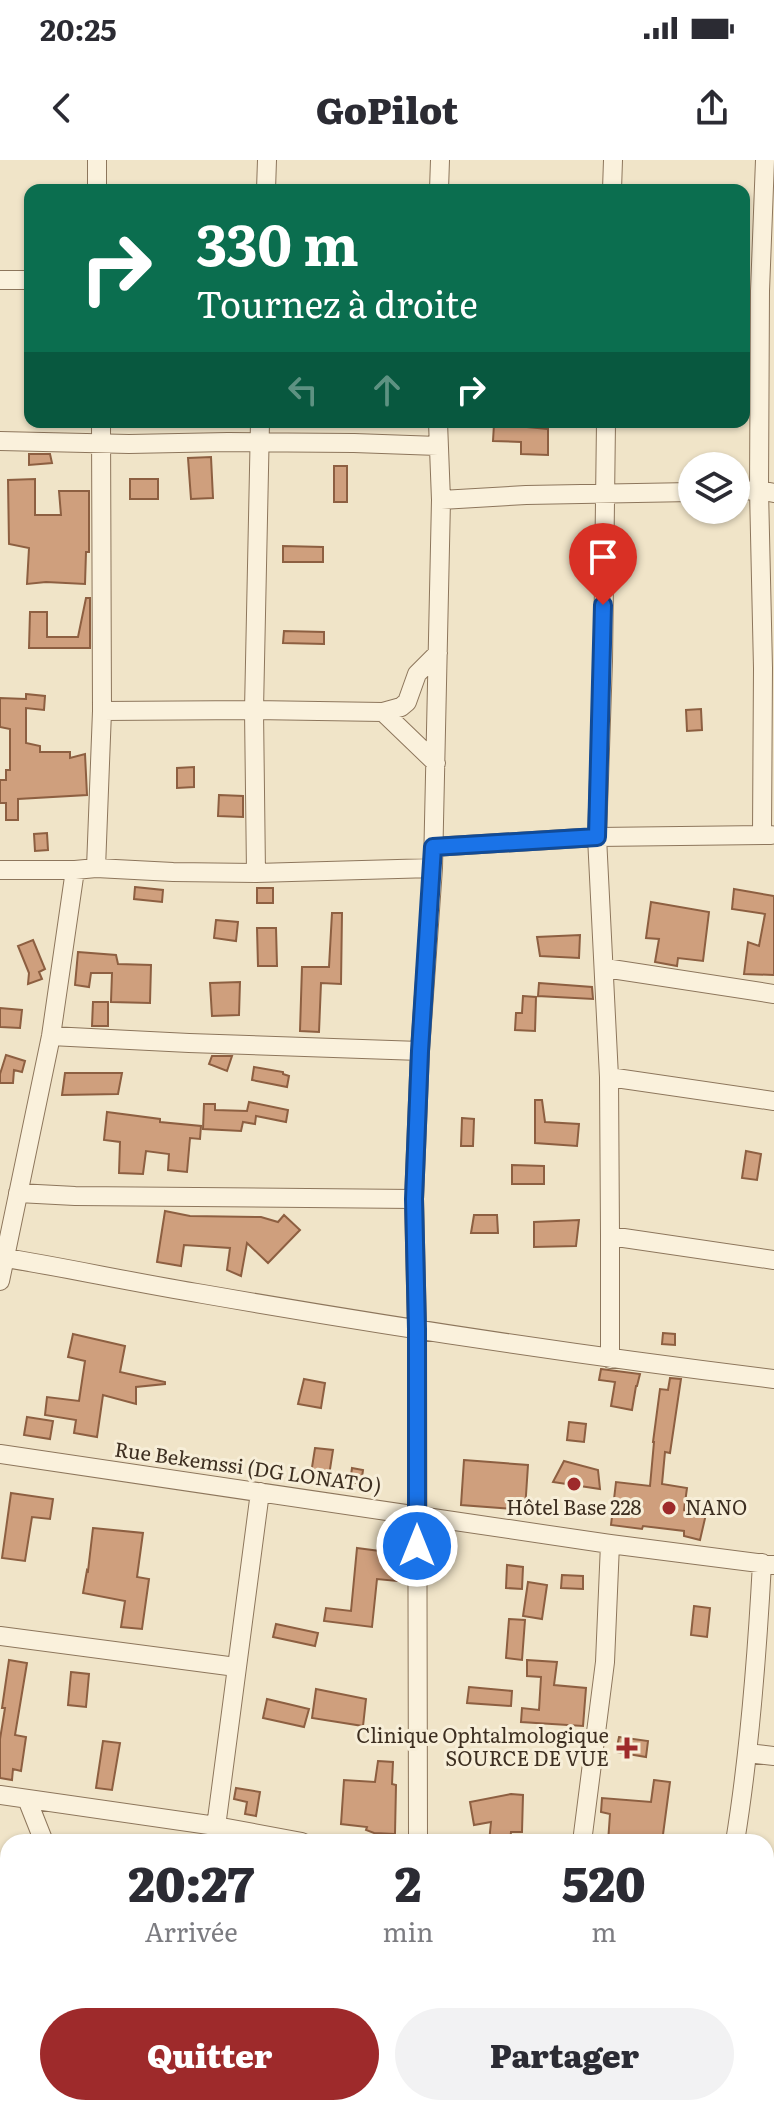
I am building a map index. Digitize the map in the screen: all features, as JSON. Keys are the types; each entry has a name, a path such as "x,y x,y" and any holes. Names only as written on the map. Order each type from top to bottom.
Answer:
{"street":[{"path":"97,160 97,184"},
{"path":"266,184 267,160"},
{"path":"439,184 440,160"},
{"path":"612,184 613,160"},
{"path":"433,847 597,837 768,835 763,668 767,292 765,160"},
{"path":"0,280 24,280"},
{"path":"96,868 102,711 101,428"},
{"path":"256,873 254,710 260,428"},
{"path":"418,1834 414,1199 420,1051 433,868 441,500 438,428"},
{"path":"606,428 597,837 609,1077 610,1359"},
{"path":"0,441 438,446"},
{"path":"441,500 678,492"},
{"path":"102,711 383,712 407,702 417,674 438,653"},
{"path":"383,712 436,763"},
{"path":"0,870 96,868 256,873 433,868"},
{"path":"0,1281 2,1258 51,1036 75,870"},
{"path":"605,968 774,994"},
{"path":"51,1036 420,1051"},
{"path":"609,1077 774,1101"},
{"path":"18,1193 414,1199"},
{"path":"610,1236 774,1260"},
{"path":"2,1258 417,1329 610,1359 774,1379"},
{"name":"Rue Bekemssi (DG LONATO)","path":"0,1454 610,1544 768,1564"},
{"path":"0,1795 215,1834 260,1492"},
{"path":"583,1834 605,1662 610,1544"},
{"path":"736,1834 768,1564"},
{"path":"0,1636 236,1667"},
{"path":"747,1753 774,1756"},
{"path":"27,1799 41,1834"}],"building":[{"path":"494,428 548,429 548,455 521,454 521,442 493,441"},
{"path":"29,454 50,454 52,463 29,465"},
{"path":"211,457 213,498 191,499 188,458"},
{"path":"334,466 347,466 347,502 334,502"},
{"path":"35,479 35,515 61,515 59,491 89,491 89,552 86,552 85,584 27,584 29,548 9,544 8,480"},
{"path":"130,479 158,479 158,499 130,499"},
{"path":"283,546 323,547 323,562 283,562"},
{"path":"86,598 90,598 90,648 29,648 30,612 47,612 47,637 78,637"},
{"path":"284,631 324,632 324,644 283,643"},
{"path":"26,694 45,696 44,710 26,708 26,743 40,746 40,752 70,752 70,758 85,754 87,795 18,799 18,820 6,820 6,803 0,803 0,780 6,780 6,770 10,770 10,729 0,727 0,698 26,699"},
{"path":"701,709 702,730 687,731 686,710"},
{"path":"194,767 194,787 177,788 177,768"},
{"path":"219,795 243,796 243,817 218,816"},
{"path":"47,833 48,850 35,851 34,834"},
{"path":"135,887 163,890 162,902 134,899"},
{"path":"257,888 273,888 273,903 257,903"},
{"path":"734,889 774,896 774,975 744,974 748,942 759,946 765,914 732,909"},
{"path":"651,902 709,912 703,961 678,958 677,966 655,962 659,939 646,938"},
{"path":"332,913 342,913 341,984 321,983 319,1032 300,1031 302,967 329,967"},
{"path":"216,920 238,922 236,941 214,938"},
{"path":"257,928 276,928 277,966 258,966"},
{"path":"580,935 579,958 540,956 537,937"},
{"path":"33,940 45,969 39,972 42,979 28,984 29,973 18,946"},
{"path":"78,952 116,955 118,964 151,965 150,1003 111,1002 112,973 91,973 89,987 75,985"},
{"path":"240,982 239,1015 212,1016 210,983"},
{"path":"539,983 592,987 593,999 538,996"},
{"path":"523,996 536,997 535,1031 515,1030 516,1013 522,1013"},
{"path":"93,1002 108,1002 108,1026 92,1026"},
{"path":"0,1008 22,1010 20,1028 0,1027"},
{"path":"6,1055 25,1061 22,1072 14,1070 13,1083 0,1083"},
{"path":"212,1056 232,1056 227,1071 209,1064"},
{"path":"254,1067 283,1072 289,1076 287,1087 252,1080"},
{"path":"65,1073 122,1073 118,1094 62,1095"},
{"path":"535,1100 542,1100 545,1122 579,1124 577,1146 535,1143"},
{"path":"249,1102 288,1110 286,1122 256,1116 255,1124 243,1122 241,1131 203,1129 204,1104 215,1104 215,1110 247,1111"},
{"path":"107,1112 201,1126 200,1139 190,1138 187,1172 168,1170 169,1154 146,1151 143,1174 119,1173 120,1142 104,1140"},
{"path":"462,1118 474,1119 473,1146 461,1146"},
{"path":"746,1151 761,1154 757,1180 742,1178"},
{"path":"512,1165 544,1166 544,1184 512,1184"},
{"path":"165,1211 190,1216 261,1217 278,1222 284,1215 300,1230 268,1263 247,1243 241,1276 227,1270 230,1248 184,1245 181,1266 157,1262"},
{"path":"474,1215 497,1215 498,1233 471,1233"},
{"path":"579,1220 576,1246 534,1247 534,1222"},
{"path":"663,1333 675,1334 675,1345 662,1344"},
{"path":"73,1334 125,1346 120,1372 165,1382 136,1387 136,1404 103,1395 97,1437 74,1433 76,1420 45,1415 47,1397 79,1401 85,1361 68,1357"},
{"path":"601,1369 640,1374 632,1410 611,1406 615,1382 599,1380"},
{"path":"670,1378 681,1379 670,1453 665,1452 662,1484 687,1488 684,1510 706,1514 700,1540 684,1536 684,1531 611,1525 616,1482 650,1486 660,1389 668,1390"},
{"path":"304,1379 325,1383 321,1408 298,1404"},
{"path":"27,1417 53,1421 50,1439 24,1435"},
{"path":"569,1422 586,1424 584,1442 567,1440"},
{"path":"315,1448 333,1450 328,1482 310,1480"},
{"path":"464,1460 528,1465 525,1510 461,1505"},
{"path":"564,1461 598,1470 600,1489 553,1482"},
{"path":"352,1468 363,1470 361,1484 350,1482"},
{"path":"11,1493 53,1499 50,1519 32,1517 25,1561 2,1558"},
{"path":"93,1528 143,1533 137,1577 149,1579 142,1629 121,1627 125,1601 83,1593"},
{"path":"357,1548 395,1553 399,1567 397,1581 377,1579 372,1627 324,1621 326,1608 351,1611"},
{"path":"507,1565 523,1567 522,1589 506,1588"},
{"path":"562,1575 583,1576 583,1589 561,1588"},
{"path":"528,1582 547,1585 542,1619 523,1616"},
{"path":"694,1606 710,1608 707,1637 691,1635"},
{"path":"509,1619 525,1620 522,1660 506,1658"},
{"path":"276,1624 318,1633 315,1646 273,1637"},
{"path":"9,1660 27,1663 15,1735 26,1737 21,1771 13,1769 12,1780 0,1778 0,1739 5,1708 2,1708"},
{"path":"527,1660 557,1662 554,1685 586,1688 583,1726 521,1722 522,1708 539,1710 541,1677 527,1676"},
{"path":"71,1672 89,1674 86,1707 68,1705"},
{"path":"469,1687 512,1691 511,1706 467,1703"},
{"path":"316,1689 366,1699 363,1726 312,1718"},
{"path":"267,1699 309,1709 304,1727 263,1718"},
{"path":"619,1737 648,1741 646,1757 616,1752"},
{"path":"103,1741 120,1743 112,1790 96,1788"},
{"path":"378,1761 393,1762 395,1834 374,1833 366,1830 367,1827 341,1824 344,1780 375,1782"},
{"path":"654,1780 670,1782 663,1834 609,1834 610,1814 601,1812 602,1798 651,1802"},
{"path":"236,1788 260,1792 256,1816 245,1814 247,1802 234,1799"},
{"path":"511,1794 523,1795 522,1832 490,1834 491,1822 474,1825 470,1802"}],"place":[{"name":"Hôtel Base 228","path":"574,1484"},
{"name":"NANO","path":"669,1508"},
{"name":"Clinique Ophtalmologique SOURCE DE VUE","path":"627,1748"}],"route":[{"path":"417,1546 414,1199 433,847 597,837 603,605"}]}
